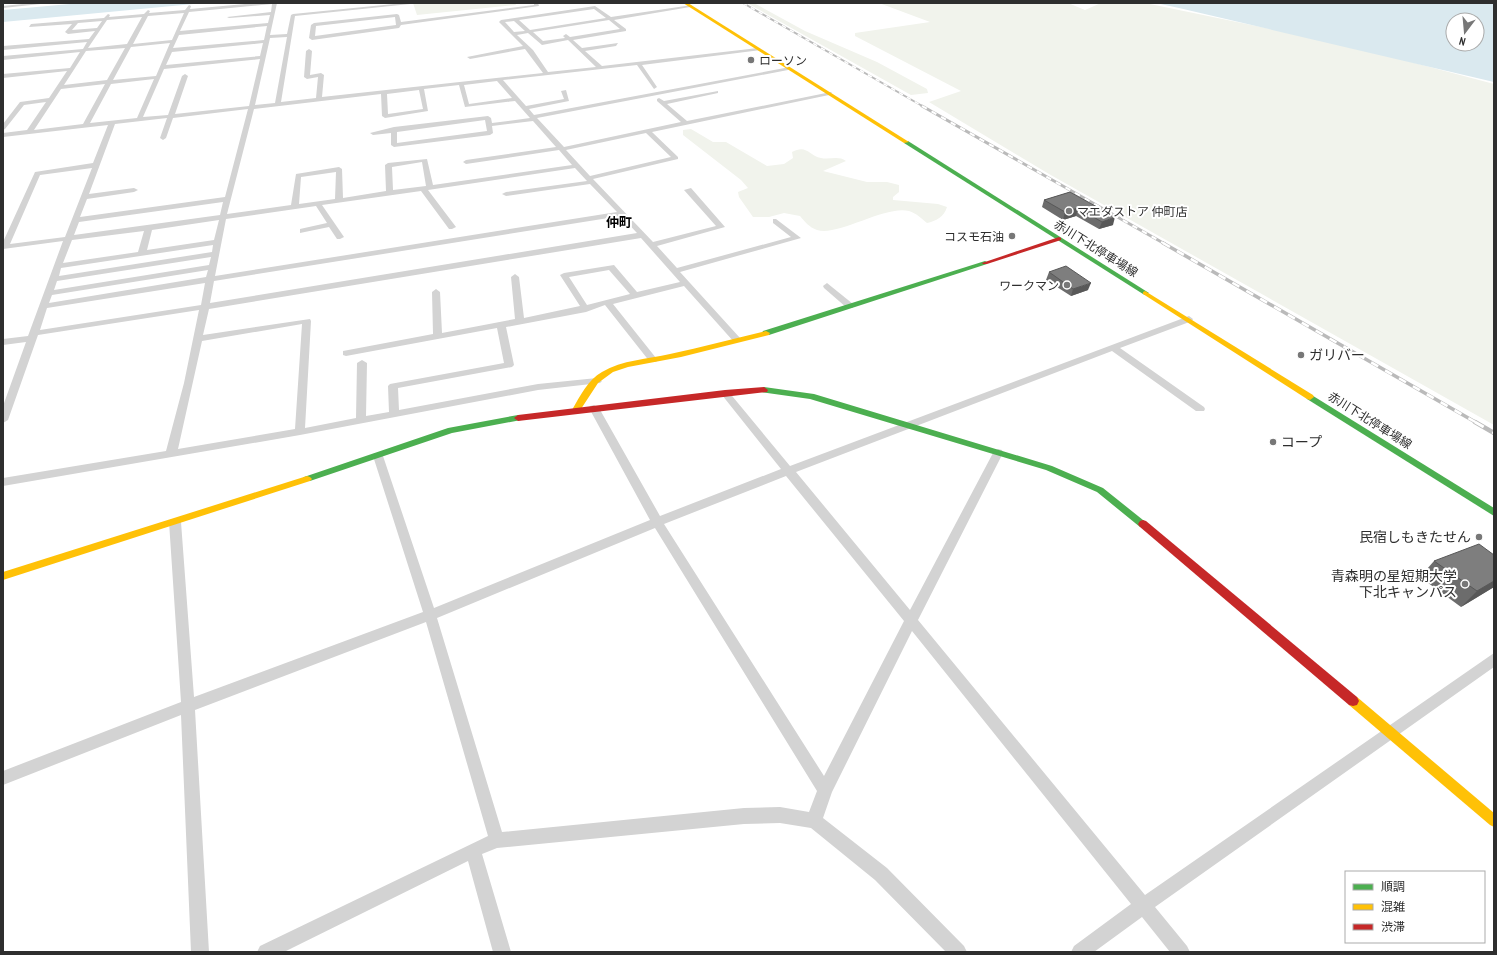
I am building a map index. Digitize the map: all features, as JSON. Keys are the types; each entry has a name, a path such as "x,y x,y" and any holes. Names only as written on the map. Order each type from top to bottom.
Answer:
{"street":[{"path":"3,7 48,3"},
{"path":"31,26 107,16 272,3"},
{"path":"171,454 204,307 212,278 215,254 219,242 223,217 275,3"},
{"path":"336,10 337,3"},
{"path":"399,24 396,15 314,25 312,38 399,26 399,24 538,6 536,3"},
{"path":"278,104 293,15 385,4 408,4"},
{"path":"513,34 687,5"},
{"name":"赤川下北停車場線","path":"687,5 1189,319 1494,513"},
{"path":"470,57 527,48 542,43 624,30 594,7 501,21 513,34 527,48 531,51 546,73"},
{"path":"139,120 189,9"},
{"path":"569,11 574,15"},
{"path":"85,126 148,13"},
{"path":"229,17 273,13"},
{"path":"540,15 545,19"},
{"path":"29,132 86,50 107,16"},
{"path":"515,19 542,43"},
{"path":"579,19 588,26"},
{"path":"77,21 68,32 98,29"},
{"path":"550,23 600,67"},
{"path":"179,33 269,24"},
{"path":"593,30 598,34"},
{"path":"171,50 289,35"},
{"path":"3,48 91,40"},
{"path":"3,58 175,41"},
{"path":"582,50 616,44"},
{"path":"3,135 758,50"},
{"path":"309,51 307,77 321,75 319,99"},
{"path":"163,67 262,57"},
{"path":"638,63 654,87"},
{"path":"489,125 534,118 788,68"},
{"path":"3,76 72,69"},
{"path":"163,138 185,76"},
{"path":"60,87 158,77"},
{"path":"498,79 590,180 623,213 684,283 737,340"},
{"path":"462,83 467,106 516,99"},
{"path":"384,92 385,116 426,110 421,87"},
{"path":"524,108 567,100 564,91"},
{"path":"664,103 716,92"},
{"path":"466,162 562,149 829,93"},
{"path":"652,94 686,123"},
{"path":"3,128 22,103 51,100"},
{"path":"373,133 394,129 488,118 490,133 394,145 394,129"},
{"path":"3,420 48,293 77,220 112,123"},
{"path":"506,194 590,180 676,158 648,132"},
{"path":"390,193 388,165 425,160 427,188 452,227"},
{"path":"4,247 37,173 96,165"},
{"path":"4,247 149,228 577,166"},
{"path":"295,207 298,175 339,169 339,200"},
{"path":"85,197 134,190"},
{"path":"651,245 721,227 688,190"},
{"path":"77,220 228,199"},
{"path":"318,204 340,237"},
{"path":"44,306 623,213"},
{"path":"674,271 797,238 776,221"},
{"path":"303,231 332,224"},
{"path":"142,253 149,228"},
{"path":"3,342 34,335 642,235"},
{"path":"576,410 585,394 604,374 618,368 700,350 737,340 850,306 1059,239"},
{"path":"59,266 219,242"},
{"path":"54,279 215,254"},
{"path":"48,293 214,267"},
{"path":"586,308 564,275 611,267 636,296"},
{"path":"514,277 520,321"},
{"path":"346,353 586,308 684,283"},
{"path":"827,286 850,306"},
{"path":"436,292 438,336"},
{"path":"607,302 653,360"},
{"path":"3,778 188,706 430,615 657,522 1189,319"},
{"path":"197,339 307,321 300,432"},
{"path":"394,413 393,386 509,365 501,325"},
{"path":"1113,348 1200,409"},
{"path":"362,363 362,420"},
{"path":"3,482 300,432 394,413 496,396 538,387 597,381"},
{"path":"3,576 378,456 451,430 494,421 726,393 761,390 811,396 906,426 1049,468 1100,490 1147,527 1494,821"},
{"path":"726,393 1142,906 1181,952"},
{"path":"594,408 657,522 825,790"},
{"path":"814,821 825,790 998,453"},
{"path":"378,456 430,615 498,840"},
{"path":"175,522 188,706 200,952"},
{"path":"1080,952 1142,906 1392,734 1494,659"},
{"path":"266,952 473,850 498,840 744,816 780,815 814,821 881,874 958,952"},
{"path":"473,850 502,952"}],"shaded area":[{"path":"81,3 204,3 3,22 3,10"},
{"path":"413,3 515,3 516,5 417,15"},
{"path":"747,3 754,3 805,31 877,62 927,89 928,93 911,95"},
{"path":"879,3 1068,3 1085,10 1101,3 1145,3 1343,44 1494,84 1494,425 1049,174 929,102 961,91 855,36 855,33 930,22"},
{"path":"1156,3 1494,3 1494,82 1179,8"},
{"path":"691,129 713,142 726,142 767,166 784,164 793,158 792,152 801,149 821,158 840,158 846,161 823,171 867,182 887,182 899,185 899,192 893,197 893,200 938,204 947,207 939,218 927,223 912,212 899,210 887,212 826,231 817,230 805,222 800,216 784,213 769,217 753,217 739,197 738,192 748,188 741,180 683,135 683,130"}],"building":[{"path":"1070,192 1115,217 1102,222 1078,208 1065,212 1044,200"},
{"path":"1066,266 1091,283 1073,289 1049,272"},
{"path":"1479,544 1494,555 1494,581 1477,591 1434,561"}],"railway":[{"path":"743,3 924,107"},
{"path":"922,106 1165,244"},
{"path":"1163,243 1477,423"},
{"path":"1475,422 1494,433"}],"traffic: fast":[{"path":"906,142 1145,293"},
{"path":"766,333 985,263"},
{"path":"764,390 811,396 1049,468 1100,490 1143,524"},
{"path":"1310,397 1494,513"},
{"path":"307,479 451,430 518,418"}],"traffic: slow":[{"path":"685,3 906,142"},
{"path":"1145,293 1310,397"},
{"path":"576,410 588,390 600,377 610,371 626,365 681,354 766,333"},
{"path":"3,576 307,479"},
{"path":"1353,701 1494,821"}],"traffic: jam":[{"path":"985,263 1059,239"},
{"path":"518,418 725,393 764,390"},
{"path":"1143,524 1353,701"}],"place":[{"name":"ローソン","path":"751,60"},
{"name":"マエダストア 仲町店","path":"1069,211"},
{"name":"コスモ石油","path":"1012,236"},
{"name":"ワークマン","path":"1067,285"},
{"name":"ガリバー","path":"1301,355"},
{"name":"コープ","path":"1273,442"},
{"name":"民宿しもきたせん","path":"1479,537"},
{"name":"青森明の星短期大学 下北キャンパス","path":"1465,584"}],"district":[{"name":"仲町","path":"619,222"}]}
